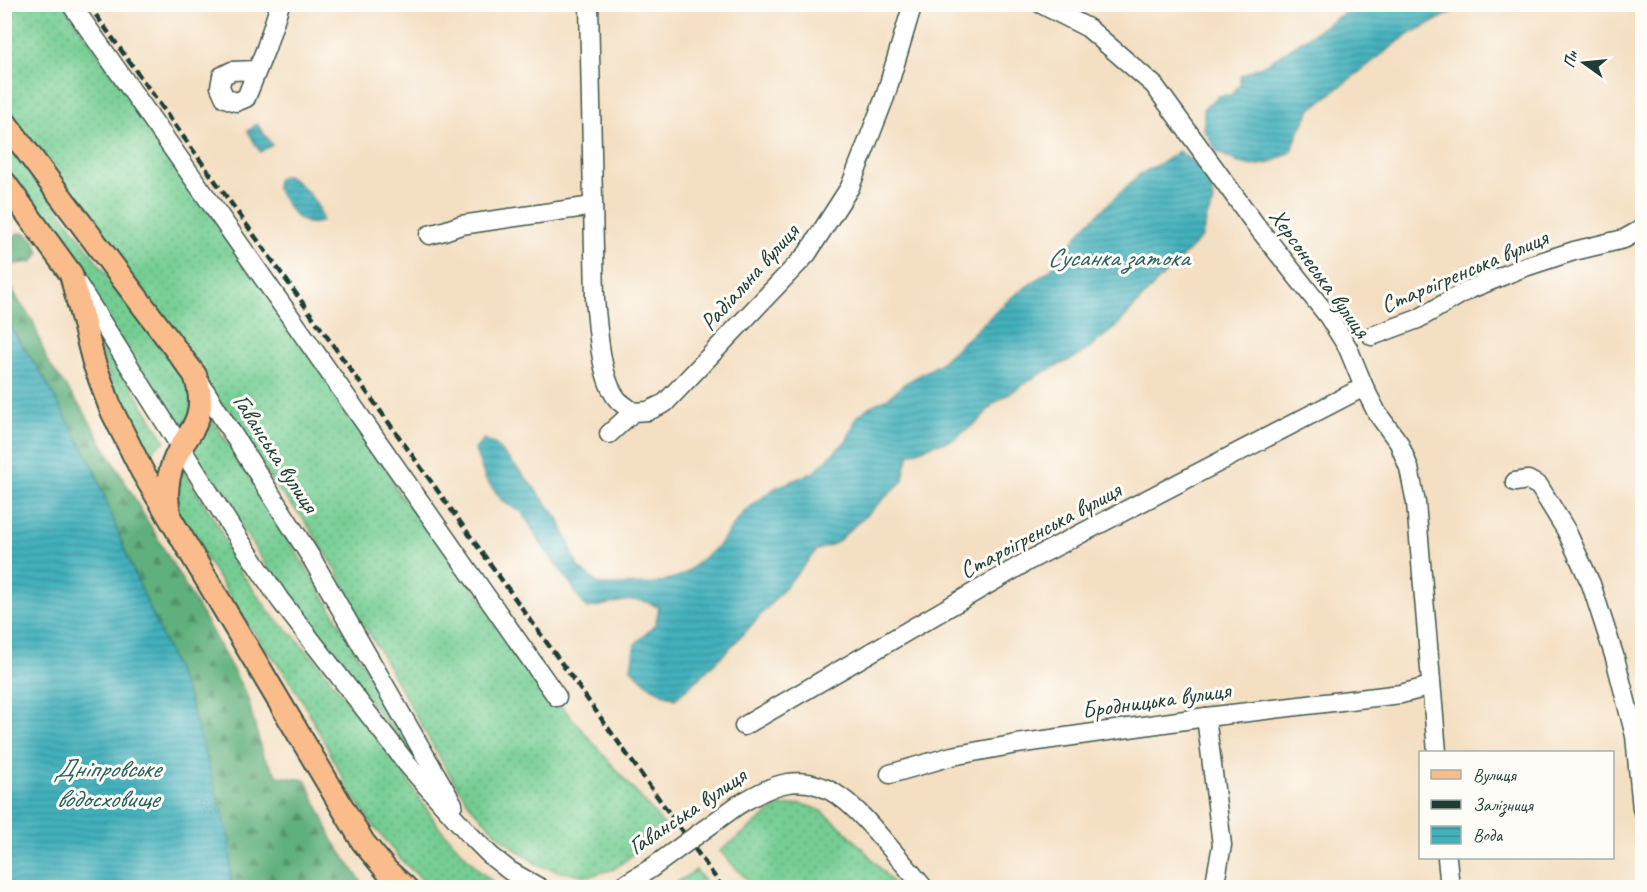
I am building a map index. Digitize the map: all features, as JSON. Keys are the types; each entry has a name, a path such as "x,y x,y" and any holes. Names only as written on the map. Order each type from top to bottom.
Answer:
{"main road":[{"name":"Гаванська вулиця","path":"4,122 195,375"},
{"name":"Гаванська вулиця","path":"4,182 71,274 94,363 111,409 142,471 363,843 387,871 406,888"},
{"path":"170,517 167,481 174,460 199,414 201,404 195,375"}],"street":[{"path":"71,4 557,697"},
{"path":"257,70 280,4"},
{"path":"589,4 595,300 599,343 609,385 618,399 633,412"},
{"name":"Радіальна вулиця","path":"609,434 633,412 648,411 665,403 807,254 850,187 885,97 911,10 910,4"},
{"name":"Херсонеська вулиця","path":"1041,4 1088,28 1154,85 1242,205 1328,316 1348,348 1377,413 1399,443 1409,468 1416,503 1437,751"},
{"path":"429,235 461,225 593,206"},
{"name":"Староігренська вулиця","path":"1372,336 1418,319 1468,291 1522,268 1574,251 1624,239 1642,229"},
{"path":"1624,239 1642,242"},
{"name":"Гаванська вулиця","path":"71,274 180,448 280,600 408,765 470,835 510,871 540,888"},
{"name":"Гаванська вулиця","path":"195,375 312,559 470,835"},
{"name":"Староігренська вулиця","path":"744,726 1028,561 1364,387"},
{"path":"1515,482 1528,480 1539,486 1566,530 1591,584 1615,658 1635,736 1642,809"},
{"name":"Бродницька вулиця","path":"890,774 974,752 1206,717 1390,696 1431,686"},
{"path":"1206,717 1222,845 1214,888"},
{"name":"Гаванська вулиця","path":"619,888 738,805 763,791 783,784 809,782 832,791 861,814 924,888"},
{"path":"1447,859 1450,888"}],"green space":[{"path":"5,5 64,5 371,440 401,497 443,545 551,694 665,826 614,869 590,876 540,866 516,850 470,805 448,772 369,633 353,611 337,571 303,518 274,485 178,340 5,109"},
{"path":"5,136 190,388 191,411 180,432 34,208 5,168"},
{"path":"18,233 26,233 35,242 39,253 32,262 6,267 5,277 5,236 11,239"},
{"path":"5,277 33,321 47,361 84,412 247,696 263,756 278,776 306,780 333,841 365,887 231,887 230,840 189,699 127,556 93,466 43,376 5,319"},
{"path":"101,337 165,441 146,458 117,404 97,338"},
{"path":"208,412 322,593 415,755 413,756 288,599 191,450"},
{"path":"182,469 220,528 231,559 271,614 318,663 399,767 438,826 480,871 499,887 430,887 402,861 374,826 351,793 302,700 246,622 177,512 178,485"},
{"path":"801,804 819,810 840,826 896,887 754,887 720,851 777,807"},
{"path":"696,870 708,887 669,887"}],"water":[{"path":"1356,5 1466,5 1406,36 1311,109 1291,152 1270,163 1253,166 1239,163 1217,152 1204,129 1204,108 1219,96 1231,95 1240,84 1240,76 1270,62"},
{"path":"257,124 272,145 260,152 248,131"},
{"name":"Сусанка затока","path":"1179,151 1211,177 1213,203 1202,237 1117,326 1080,355 1040,374 993,404 979,421 951,441 935,444 910,454 903,481 836,543 817,550 732,646 675,699 651,687 631,669 635,644 655,625 659,608 650,603 633,600 587,608 545,550 522,512 503,502 485,478 475,450 484,439 496,445 527,479 560,521 578,567 600,585 655,584 683,575 718,546 744,512 775,488 814,472 847,440 857,417 869,407 888,398 905,383 938,365 1012,297 1051,269 1084,227 1140,174"},
{"path":"287,176 299,184 315,201 322,221 307,223 300,220 289,208 276,187 277,180"},
{"name":"Дніпровське водосховище","path":"5,319 43,376 93,466 127,556 189,699 230,840 231,887 5,887"}],"railway":[{"path":"88,4 723,888"}]}
